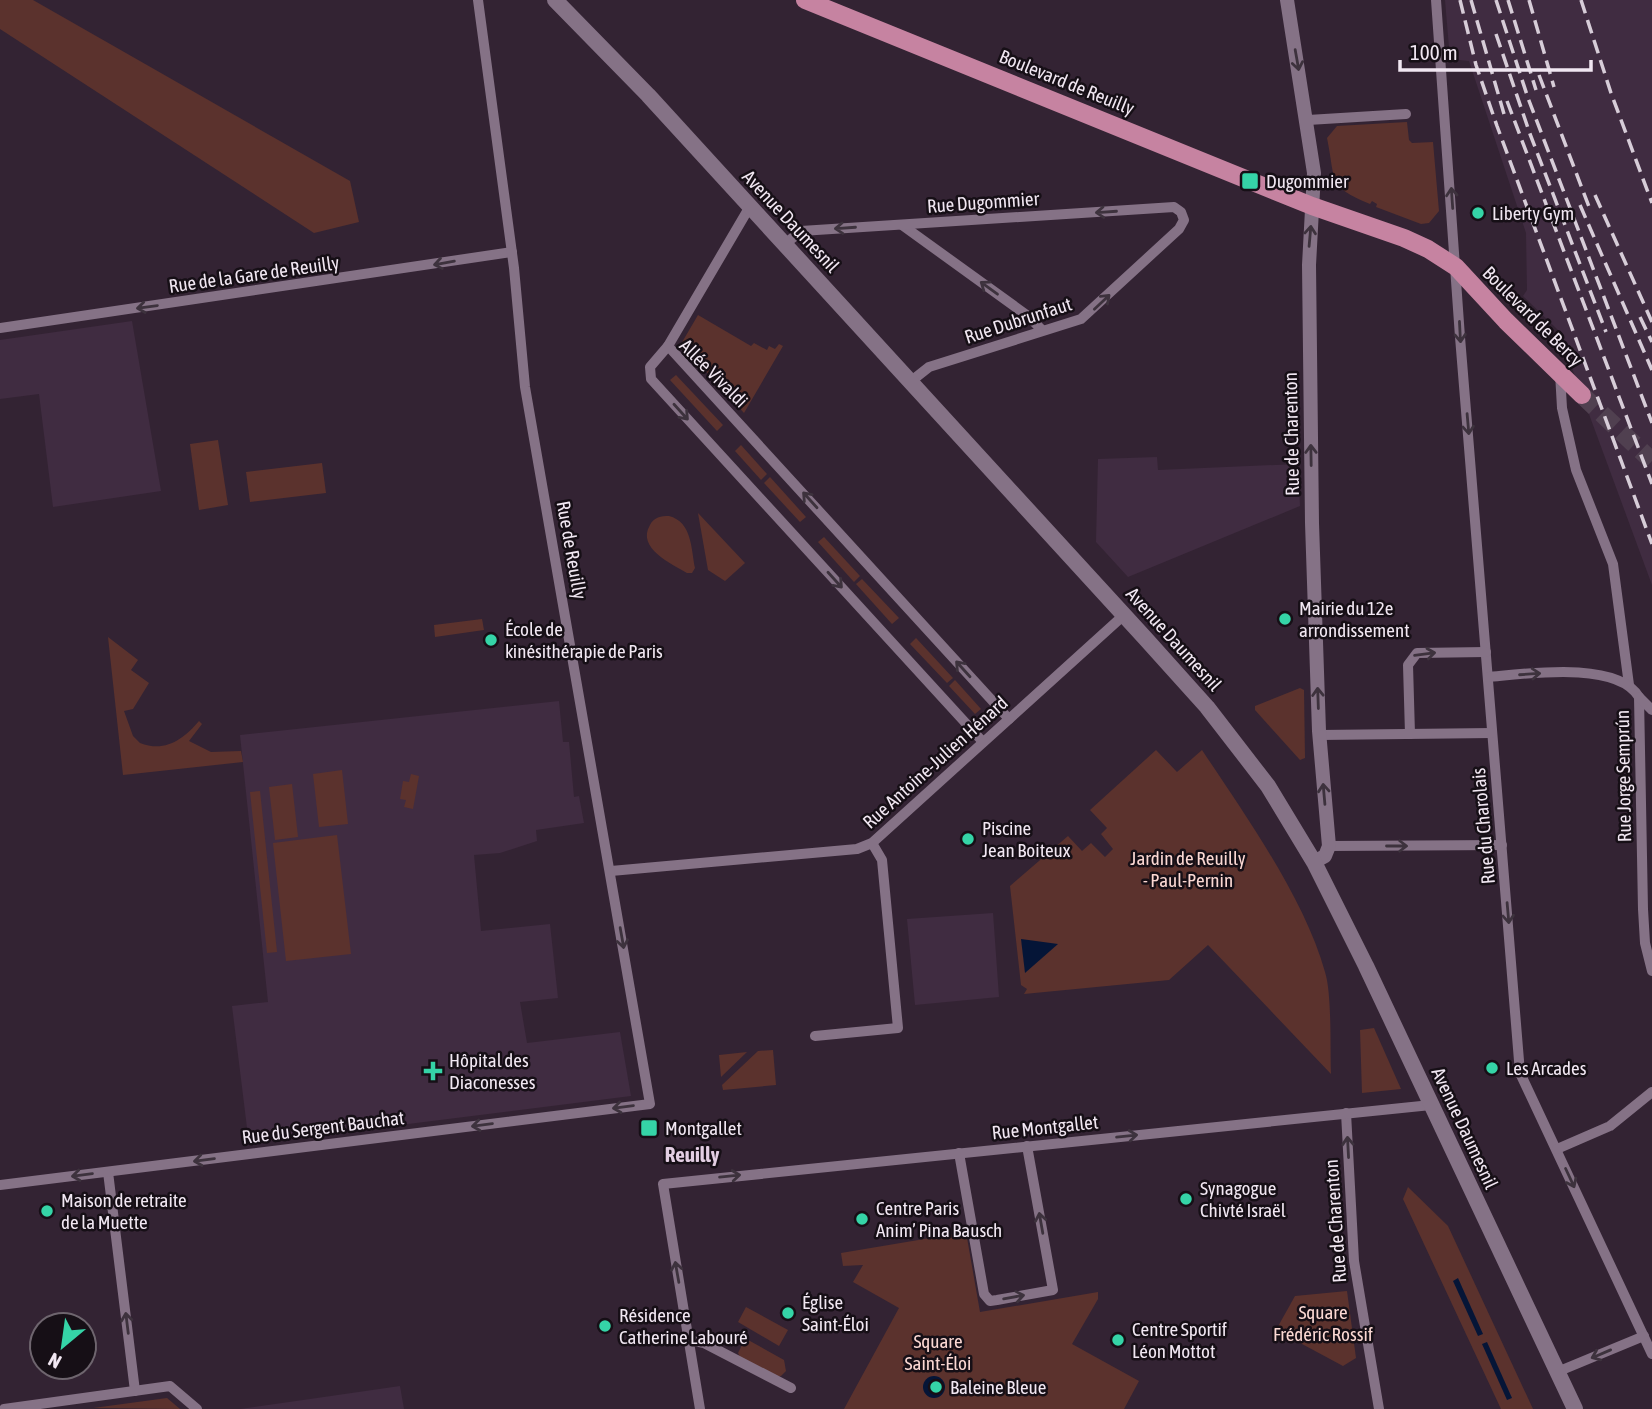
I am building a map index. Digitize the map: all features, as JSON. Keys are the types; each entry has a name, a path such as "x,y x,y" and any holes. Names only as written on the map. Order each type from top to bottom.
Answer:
{"main road":[{"name":"Avenue Daumesnil","path":"555,0 569,7 749,208 1124,615 1207,707 1265,781 1314,862 1574,1409"},
{"name":"Boulevard de Reuilly","path":"805,0 1312,206"},
{"name":"Boulevard de Bercy","path":"1312,206 1404,238 1456,267 1582,395"}],"street":[{"name":"Rue de Reuilly","path":"478,0 512,252 525,387 650,1104"},
{"name":"Rue de Charenton","path":"1287,0 1308,120 1314,173 1309,265 1312,515 1320,734 1329,846"},
{"name":"Boulevard de Bercy","path":"1436,0 1456,267"},
{"path":"1308,120 1406,114"},
{"name":"Rue Dugommier","path":"785,244 801,231 1174,207 1183,216"},
{"path":"668,346 749,208"},
{"name":"Rue Dubrunfaut","path":"910,382 929,367 1081,319 1179,229 1183,216"},
{"path":"902,225 1028,316 1042,330"},
{"name":"Rue de la Gare de Reuilly","path":"0,328 512,252"},
{"name":"Rue du Charolais","path":"1456,267 1520,1073 1652,1354"},
{"name":"Allée Vivaldi","path":"983,742 651,379 650,368 668,346 1009,719"},
{"path":"1560,373 1562,408 1576,470 1613,564 1629,685"},
{"name":"Rue Antoine-Julien Hénard","path":"611,871 857,849 872,843 1124,615"},
{"path":"1410,734 1408,665 1412,656 1417,653 1486,652"},
{"name":"Rue Jorge Semprún","path":"1488,677 1572,670 1629,685 1639,697 1643,909 1645,943 1652,971"},
{"path":"1639,697 1652,710"},
{"path":"1320,734 1492,733"},
{"path":"814,1036 898,1028 883,860 872,843"},
{"path":"1314,862 1325,856 1329,846 1502,845"},
{"path":"1557,1149 1610,1126 1652,1091"},
{"name":"Rue du Sergent Bauchat","path":"0,1185 650,1104"},
{"name":"Rue Montgallet","path":"689,1340 663,1184 1431,1105"},
{"name":"Rue de Charenton","path":"1346,1113 1354,1261 1379,1409"},
{"path":"959,1153 983,1290 985,1297 993,1301 1052,1290 1027,1146"},
{"path":"108,1172 135,1391"},
{"path":"1558,1372 1644,1336"},
{"path":"700,1409 689,1340 704,1343 791,1388"},
{"path":"4,1409 170,1386 197,1409"}],"shaded area":[{"path":"1445,0 1652,0 1652,585 1558,330 1523,296 1527,290 1526,233 1469,61 1450,59"},
{"path":"132,321 161,491 53,507 39,394 0,399 0,340"},
{"path":"1157,457 1158,470 1298,464 1300,506 1128,577 1096,542 1098,459"},
{"path":"559,701 563,742 569,742 574,797 579,796 584,823 536,830 537,841 500,853 474,855 481,931 550,924 558,998 520,1002 527,1043 620,1032 631,1096 249,1144 232,1006 268,1002 240,735"},
{"path":"993,913 999,997 915,1005 907,919"},
{"path":"400,1386 404,1409 240,1409 317,1398"}],"green space":[{"path":"0,0 33,0 350,181 359,222 314,233 0,29"},
{"path":"1407,122 1409,140 1412,143 1433,142 1439,211 1429,223 1421,224 1376,207 1377,204 1372,201 1370,204 1356,198 1340,187 1333,173 1327,138 1337,126"},
{"path":"698,315 751,346 754,343 767,350 769,346 775,349 779,344 783,346 744,413 681,344"},
{"path":"676,375 723,425 717,431 670,380"},
{"path":"218,440 228,505 199,510 190,444"},
{"path":"741,445 767,474 761,480 735,451"},
{"path":"322,463 326,493 250,502 246,472"},
{"path":"770,477 806,517 800,522 764,483"},
{"path":"698,513 745,563 725,581 708,570"},
{"path":"669,516 682,524 689,537 695,568 692,573 687,573 665,560 648,541 647,533 652,522 658,517"},
{"path":"824,537 860,576 854,582 818,542"},
{"path":"862,579 899,618 892,624 856,584"},
{"path":"482,619 484,630 435,637 434,625"},
{"path":"108,637 138,660 131,670 149,683 133,709 124,711 133,736 140,743 158,746 173,743 199,721 202,724 189,741 211,752 241,751 243,762 123,775"},
{"path":"916,638 953,678 947,683 910,644"},
{"path":"955,680 981,709 975,714 949,686"},
{"path":"1300,688 1304,690 1305,758 1300,760 1255,710 1255,706"},
{"name":"Jardin de Reuilly - Paul-Pernin","path":"1156,750 1177,772 1202,750 1288,886 1316,944 1325,972 1330,1007 1331,1074 1208,945 1169,980 1024,994 1027,989 1021,985 1010,886 1068,836 1082,851 1091,843 1105,857 1113,849 1101,834 1107,828 1090,810"},
{"path":"342,770 348,824 319,827 313,774"},
{"path":"411,774 419,776 413,809 404,807 406,800 400,799 403,781 409,782"},
{"path":"292,784 298,837 275,840 269,787"},
{"path":"260,791 277,952 267,953 250,792"},
{"path":"337,835 351,954 286,961 273,843"},
{"path":"1374,1028 1401,1089 1362,1093 1360,1030"},
{"path":"773,1050 776,1085 723,1090 722,1085 758,1051"},
{"path":"747,1052 721,1077 719,1055"},
{"path":"1408,1187 1448,1226 1533,1409 1501,1409 1403,1199"},
{"name":"Square Saint-Éloi","path":"966,1232 980,1312 1098,1292 1098,1299 1072,1344 1139,1381 1124,1409 844,1409 899,1308 853,1282 863,1265 843,1266 841,1253"},
{"name":"Square Frédéric Rossif","path":"1347,1291 1356,1358 1343,1366 1276,1330 1295,1296"},
{"path":"746,1307 788,1330 779,1346 738,1322"},
{"path":"744,1341 750,1341 784,1360 786,1371 775,1377 741,1359 738,1353"},
{"path":"167,1398 180,1409 93,1408"}],"water":[{"path":"1021,939 1058,944 1025,973"},
{"path":"1458,1278 1483,1334 1478,1336 1453,1281"},
{"path":"1487,1342 1512,1398 1507,1400 1482,1344"},
{"path":"934,1376 942,1379 945,1387 942,1395 934,1398 926,1395 923,1387 926,1379"}],"tunnel":[{"path":"1582,395 1652,461"}],"railway":[{"path":"1460,0 1476,65 1497,126 1652,544"},
{"path":"1471,0 1504,114"},
{"path":"1496,0 1528,98 1652,423"},
{"path":"1508,0 1536,90"},
{"path":"1529,0 1554,87"},
{"path":"1581,0 1611,93 1652,203"},
{"path":"1496,34 1530,134 1606,332"},
{"path":"1539,75 1591,212"},
{"path":"1507,101 1652,484"},
{"path":"1595,195 1652,322"},
{"path":"1580,205 1652,370"},
{"path":"1640,317 1652,342"}],"place":[{"name":"Dugommier","path":"1250,181"},
{"name":"Liberty Gym","path":"1478,213"},
{"name":"Mairie du 12e arrondissement","path":"1285,619"},
{"name":"École de kinésithérapie de Paris","path":"491,640"},
{"name":"Piscine Jean Boiteux","path":"968,839"},
{"name":"Les Arcades","path":"1492,1068"},
{"name":"Hôpital des Diaconesses","path":"433,1071"},
{"name":"Montgallet","path":"649,1128"},
{"name":"Synagogue Chivté Israël","path":"1186,1199"},
{"name":"Maison de retraite de la Muette","path":"47,1211"},
{"name":"Centre Paris Anim’ Pina Bausch","path":"862,1219"},
{"name":"Église Saint-Éloi","path":"788,1313"},
{"name":"Résidence Catherine Labouré","path":"605,1326"},
{"name":"Centre Sportif Léon Mottot","path":"1118,1340"},
{"name":"Baleine Bleue","path":"936,1387"}],"district":[{"name":"Reuilly","path":"692,1154"}]}
